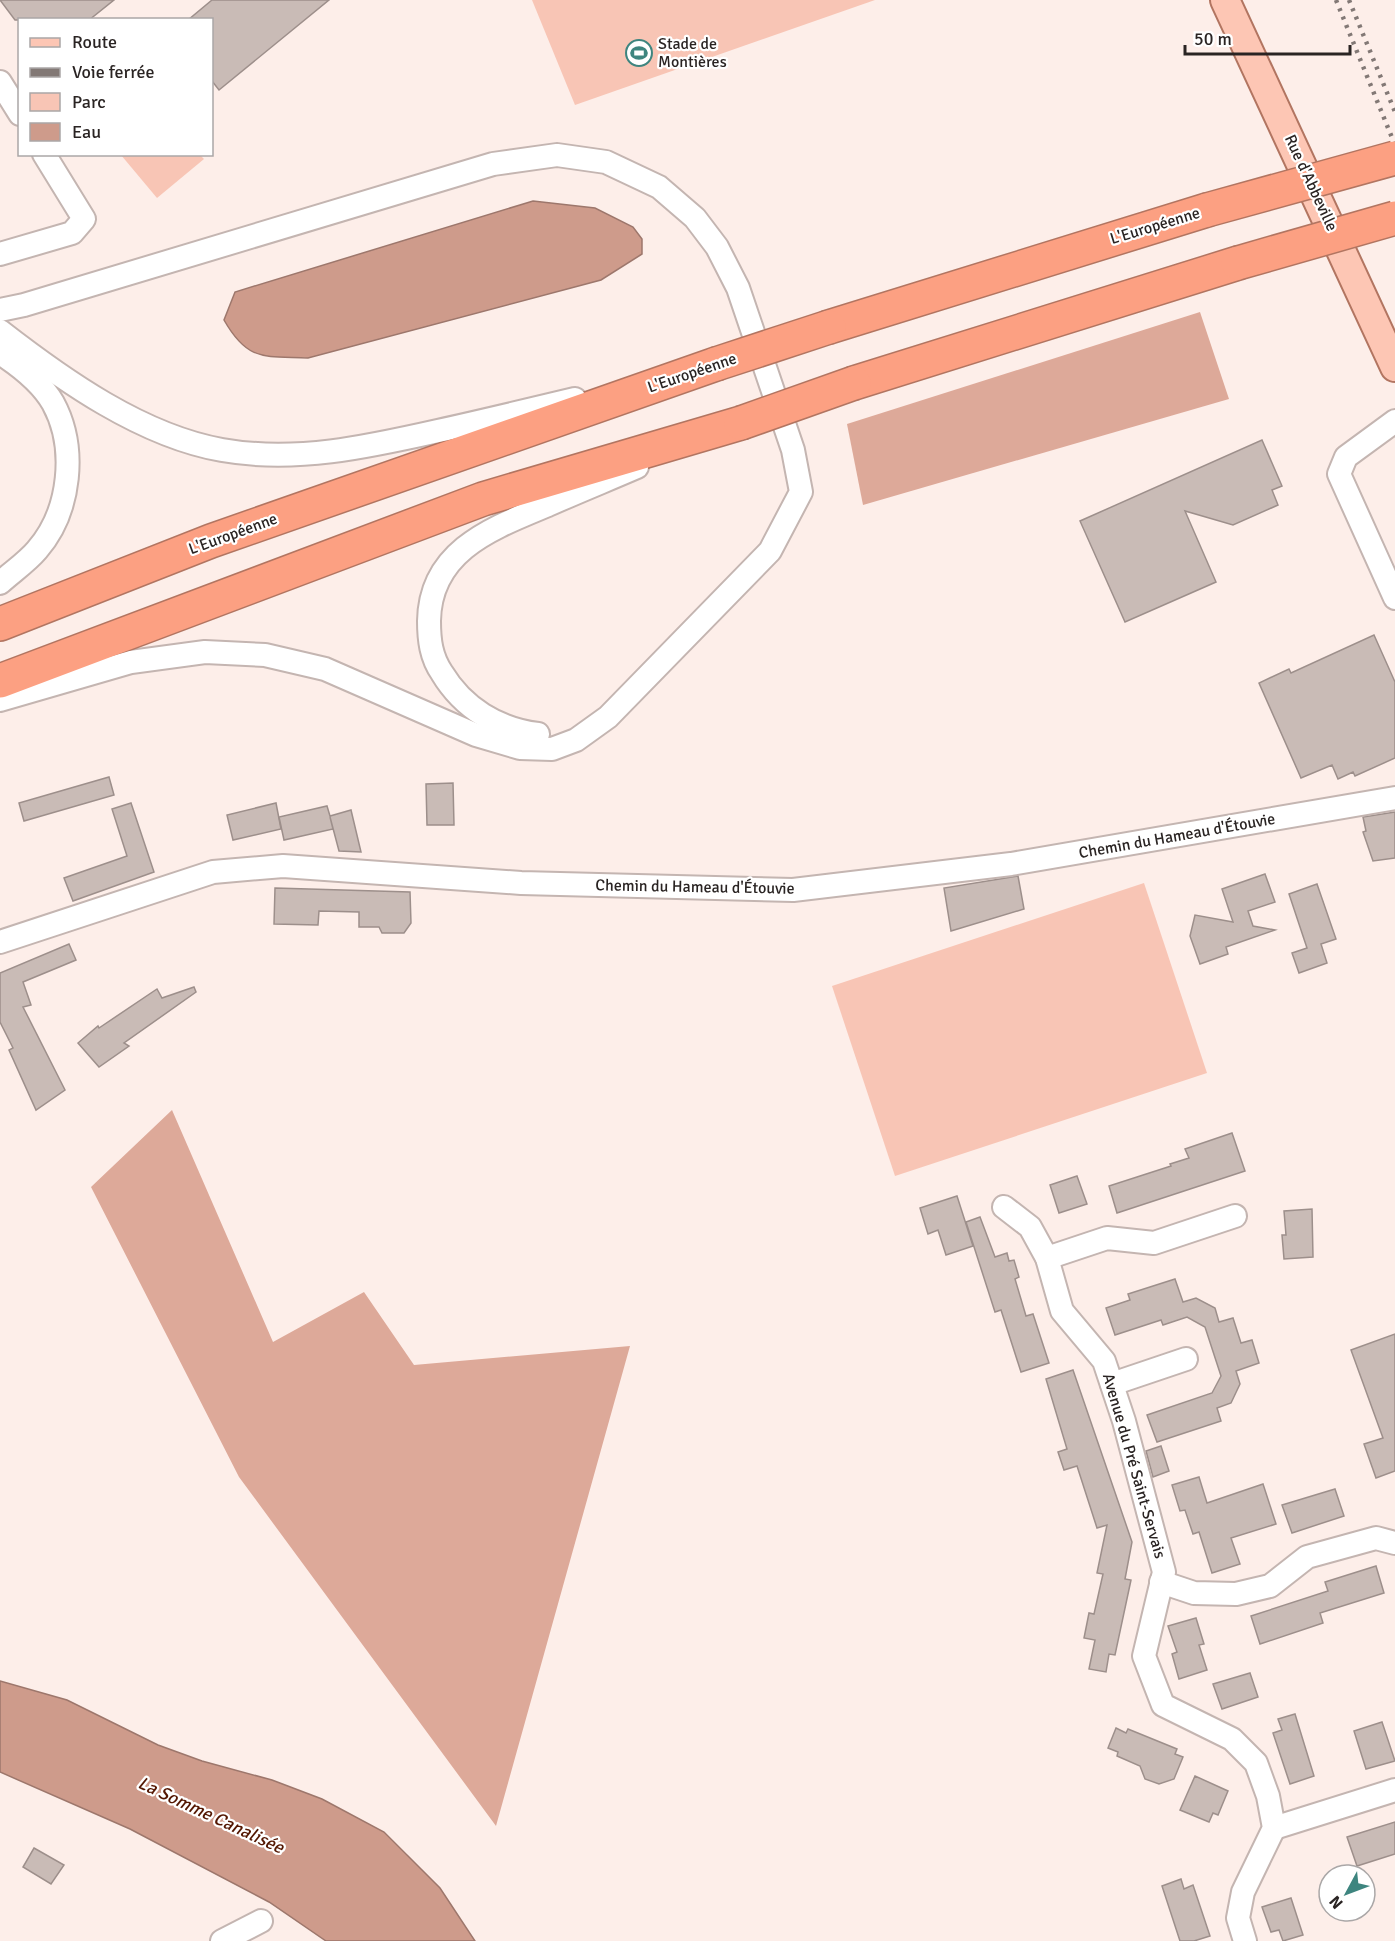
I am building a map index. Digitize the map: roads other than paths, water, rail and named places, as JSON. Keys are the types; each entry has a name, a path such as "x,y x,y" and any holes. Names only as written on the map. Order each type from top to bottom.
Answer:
{"highway":[{"name":"L'Européenne","path":"0,624 211,541 716,364 1207,210 1395,158"},
{"path":"0,681 483,499 741,423 854,383 1238,263 1395,219"}],"main road":[{"name":"Rue d'Abbeville","path":"1225,0 1395,367"}],"street":[{"path":"0,82 18,111"},
{"path":"0,310 24,305 493,164 557,155 606,162 659,188 695,218 717,247 738,288 793,450 801,492 770,551 608,717 576,740 552,749 520,748 476,735 325,669 265,655 205,652 131,662 0,700"},
{"path":"0,254 72,233 84,219 45,156"},
{"path":"0,331 30,355 126,416 170,435 221,450 280,455 354,450 716,364"},
{"path":"0,353 24,369 52,402 65,435 68,479 56,517 38,549 0,584"},
{"path":"1395,421 1346,457 1339,474 1395,597"},
{"path":"576,740 516,731 479,713 456,695 439,670 429,643 429,612 438,577 458,552 487,530 741,423"},
{"name":"Chemin du Hameau d'Étouvie","path":"0,942 213,872 283,866 521,883 793,890 1011,864 1395,798"},
{"name":"Avenue du Pré Saint-Servais","path":"1004,1207 1030,1227 1047,1258 1062,1311 1104,1361 1112,1384 1164,1572 1144,1656 1163,1705 1232,1739 1256,1763 1268,1797 1274,1828"},
{"path":"1047,1258 1107,1238 1154,1242 1235,1216"},
{"path":"1112,1384 1186,1359"},
{"path":"1161,1582 1194,1593 1236,1594 1270,1586 1307,1557 1376,1538 1395,1543"},
{"path":"1245,1941 1238,1918 1243,1892 1274,1828 1395,1790"},
{"path":"222,1941 261,1921"}],"water":[{"path":"533,201 595,208 633,227 642,239 642,254 601,280 308,358 258,354 241,343 224,320 235,292"},
{"name":"La Somme Canalisée","path":"0,1681 67,1700 158,1745 202,1761 272,1780 322,1799 384,1832 440,1888 475,1941 326,1941 269,1902 130,1829 0,1772"}],"railway":[{"path":"1336,0 1395,145"},
{"path":"1349,0 1395,112"}],"place":[{"name":"Stade de Montières","path":"639,53"}]}
